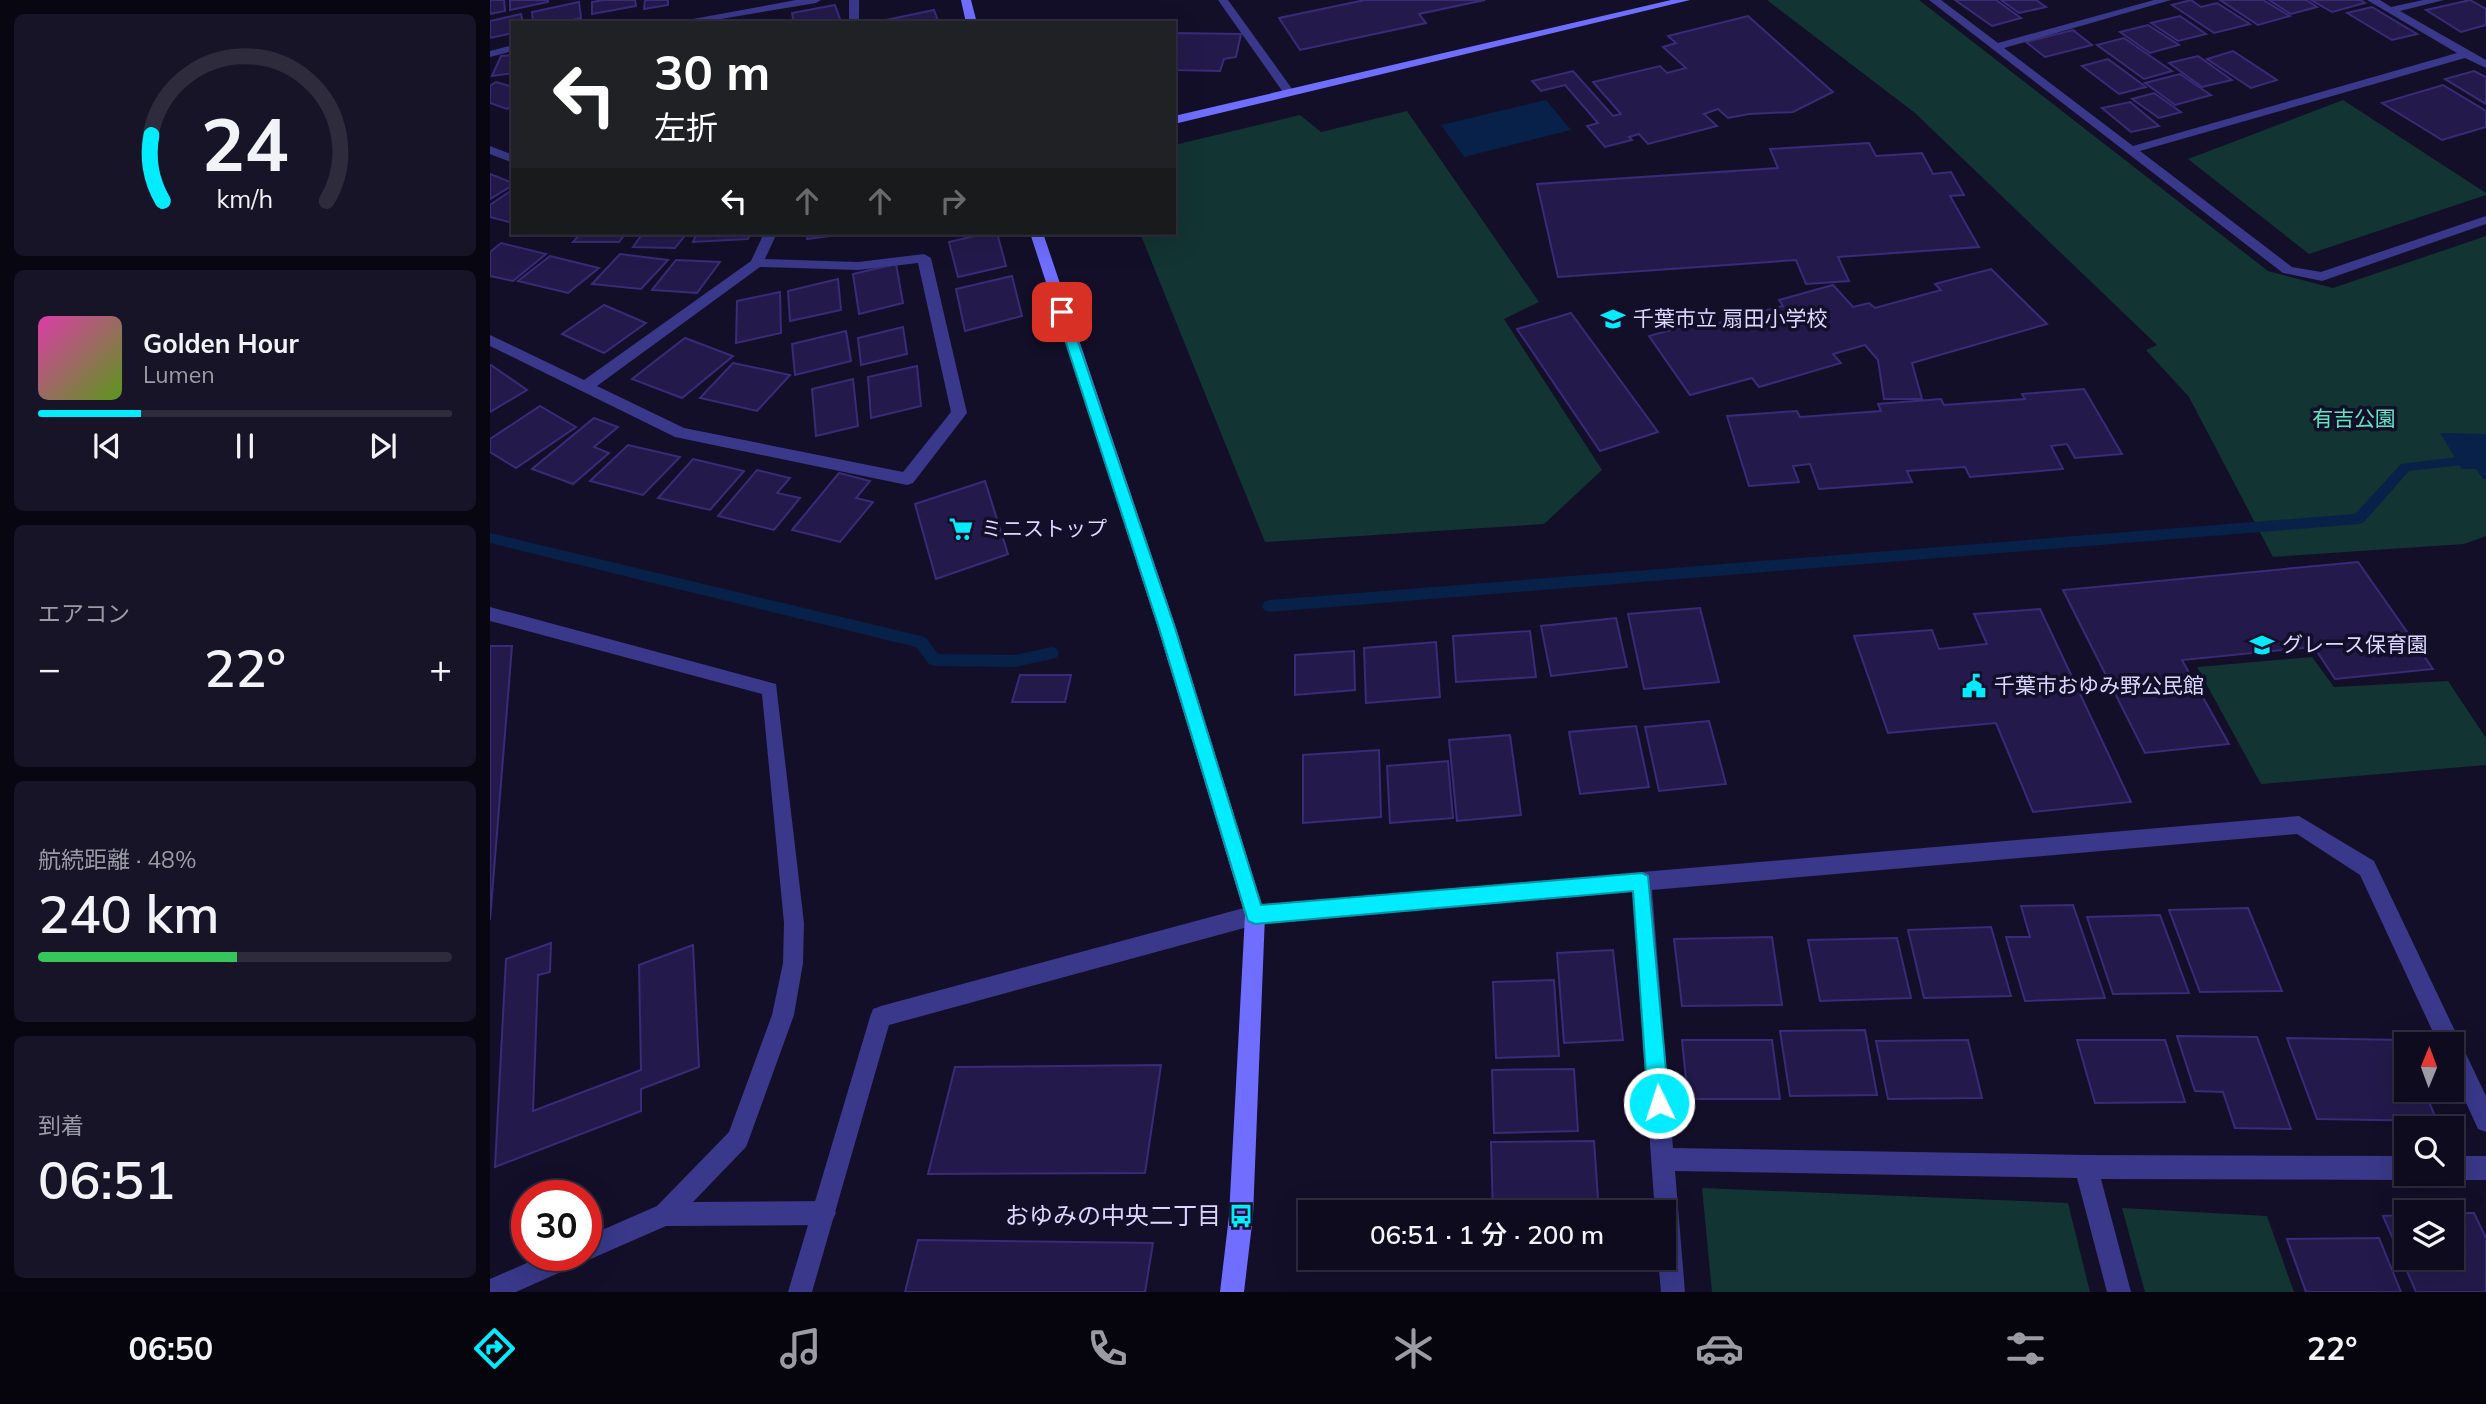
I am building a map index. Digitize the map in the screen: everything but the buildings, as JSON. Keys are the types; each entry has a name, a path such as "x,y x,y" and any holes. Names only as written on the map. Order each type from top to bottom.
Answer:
{"street":[{"path":"688,21 816,0"},
{"path":"854,21 855,0"},
{"path":"966,0 971,21"},
{"path":"1223,0 1289,93"},
{"path":"1176,120 1685,0"},
{"path":"1934,0 2288,270 2322,277 2486,220"},
{"path":"1996,47 2166,0"},
{"path":"2372,0 2486,65"},
{"path":"2390,10 2439,0"},
{"path":"490,54 511,49"},
{"path":"2132,150 2466,54"},
{"path":"490,150 511,158"},
{"path":"585,387 757,263 769,235"},
{"path":"1037,235 1167,628 1255,915 1241,1216 1232,1292"},
{"path":"490,340 680,433 907,479 959,413 924,258 858,266 757,263"},
{"path":"490,614 770,689 794,923 793,963 783,1015 738,1139 665,1214 602,1242"},
{"path":"800,1292 881,1017 1255,915 2299,825 2367,869 2444,1032"},
{"path":"1642,882 1673,1292"},
{"path":"2464,1074 2486,1121"},
{"path":"1663,1159 2086,1167 2394,1168"},
{"path":"2086,1167 2119,1292"},
{"path":"2464,1168 2486,1168"},
{"path":"665,1214 824,1213"},
{"path":"490,1291 536,1271"}],"green space":[{"name":"有吉公園","path":"1767,0 1919,0 2268,271 2333,288 2486,236 2486,536 2464,544 2273,557 2189,397 2146,350 2157,345 1915,113"},
{"path":"2343,100 2486,195 2309,254 2188,159"},
{"path":"1407,111 1539,302 1504,319 1602,470 1544,524 1265,542 1141,235 1176,235 1176,145 1300,115 1321,132"},
{"path":"2312,657 2334,687 2448,681 2486,738 2486,765 2261,784 2197,667"},
{"path":"1702,1188 2068,1203 2090,1292 1712,1292"},
{"path":"2122,1208 2267,1216 2294,1292 2145,1292"}],"water":[{"path":"1546,100 1571,130 1464,157 1441,125"},
{"path":"2440,433 2486,434 2486,479 2483,479 2476,469 2462,469"}],"waterway":[{"path":"1269,606 2359,519 2405,467 2458,462"},
{"path":"490,538 921,642 934,660 1015,661 1052,653"}],"place":[{"name":"千葉市立 扇田小学校","path":"1613,319"},
{"name":"ミニストップ","path":"961,529"},
{"name":"グレース保育園","path":"2262,645"},
{"name":"千葉市おゆみ野公民館","path":"1974,686"},
{"name":"おゆみの中央二丁目","path":"1241,1216"}],"route":[{"path":"1062,312 1167,628 1255,915 1642,882 1659,1103"}]}
